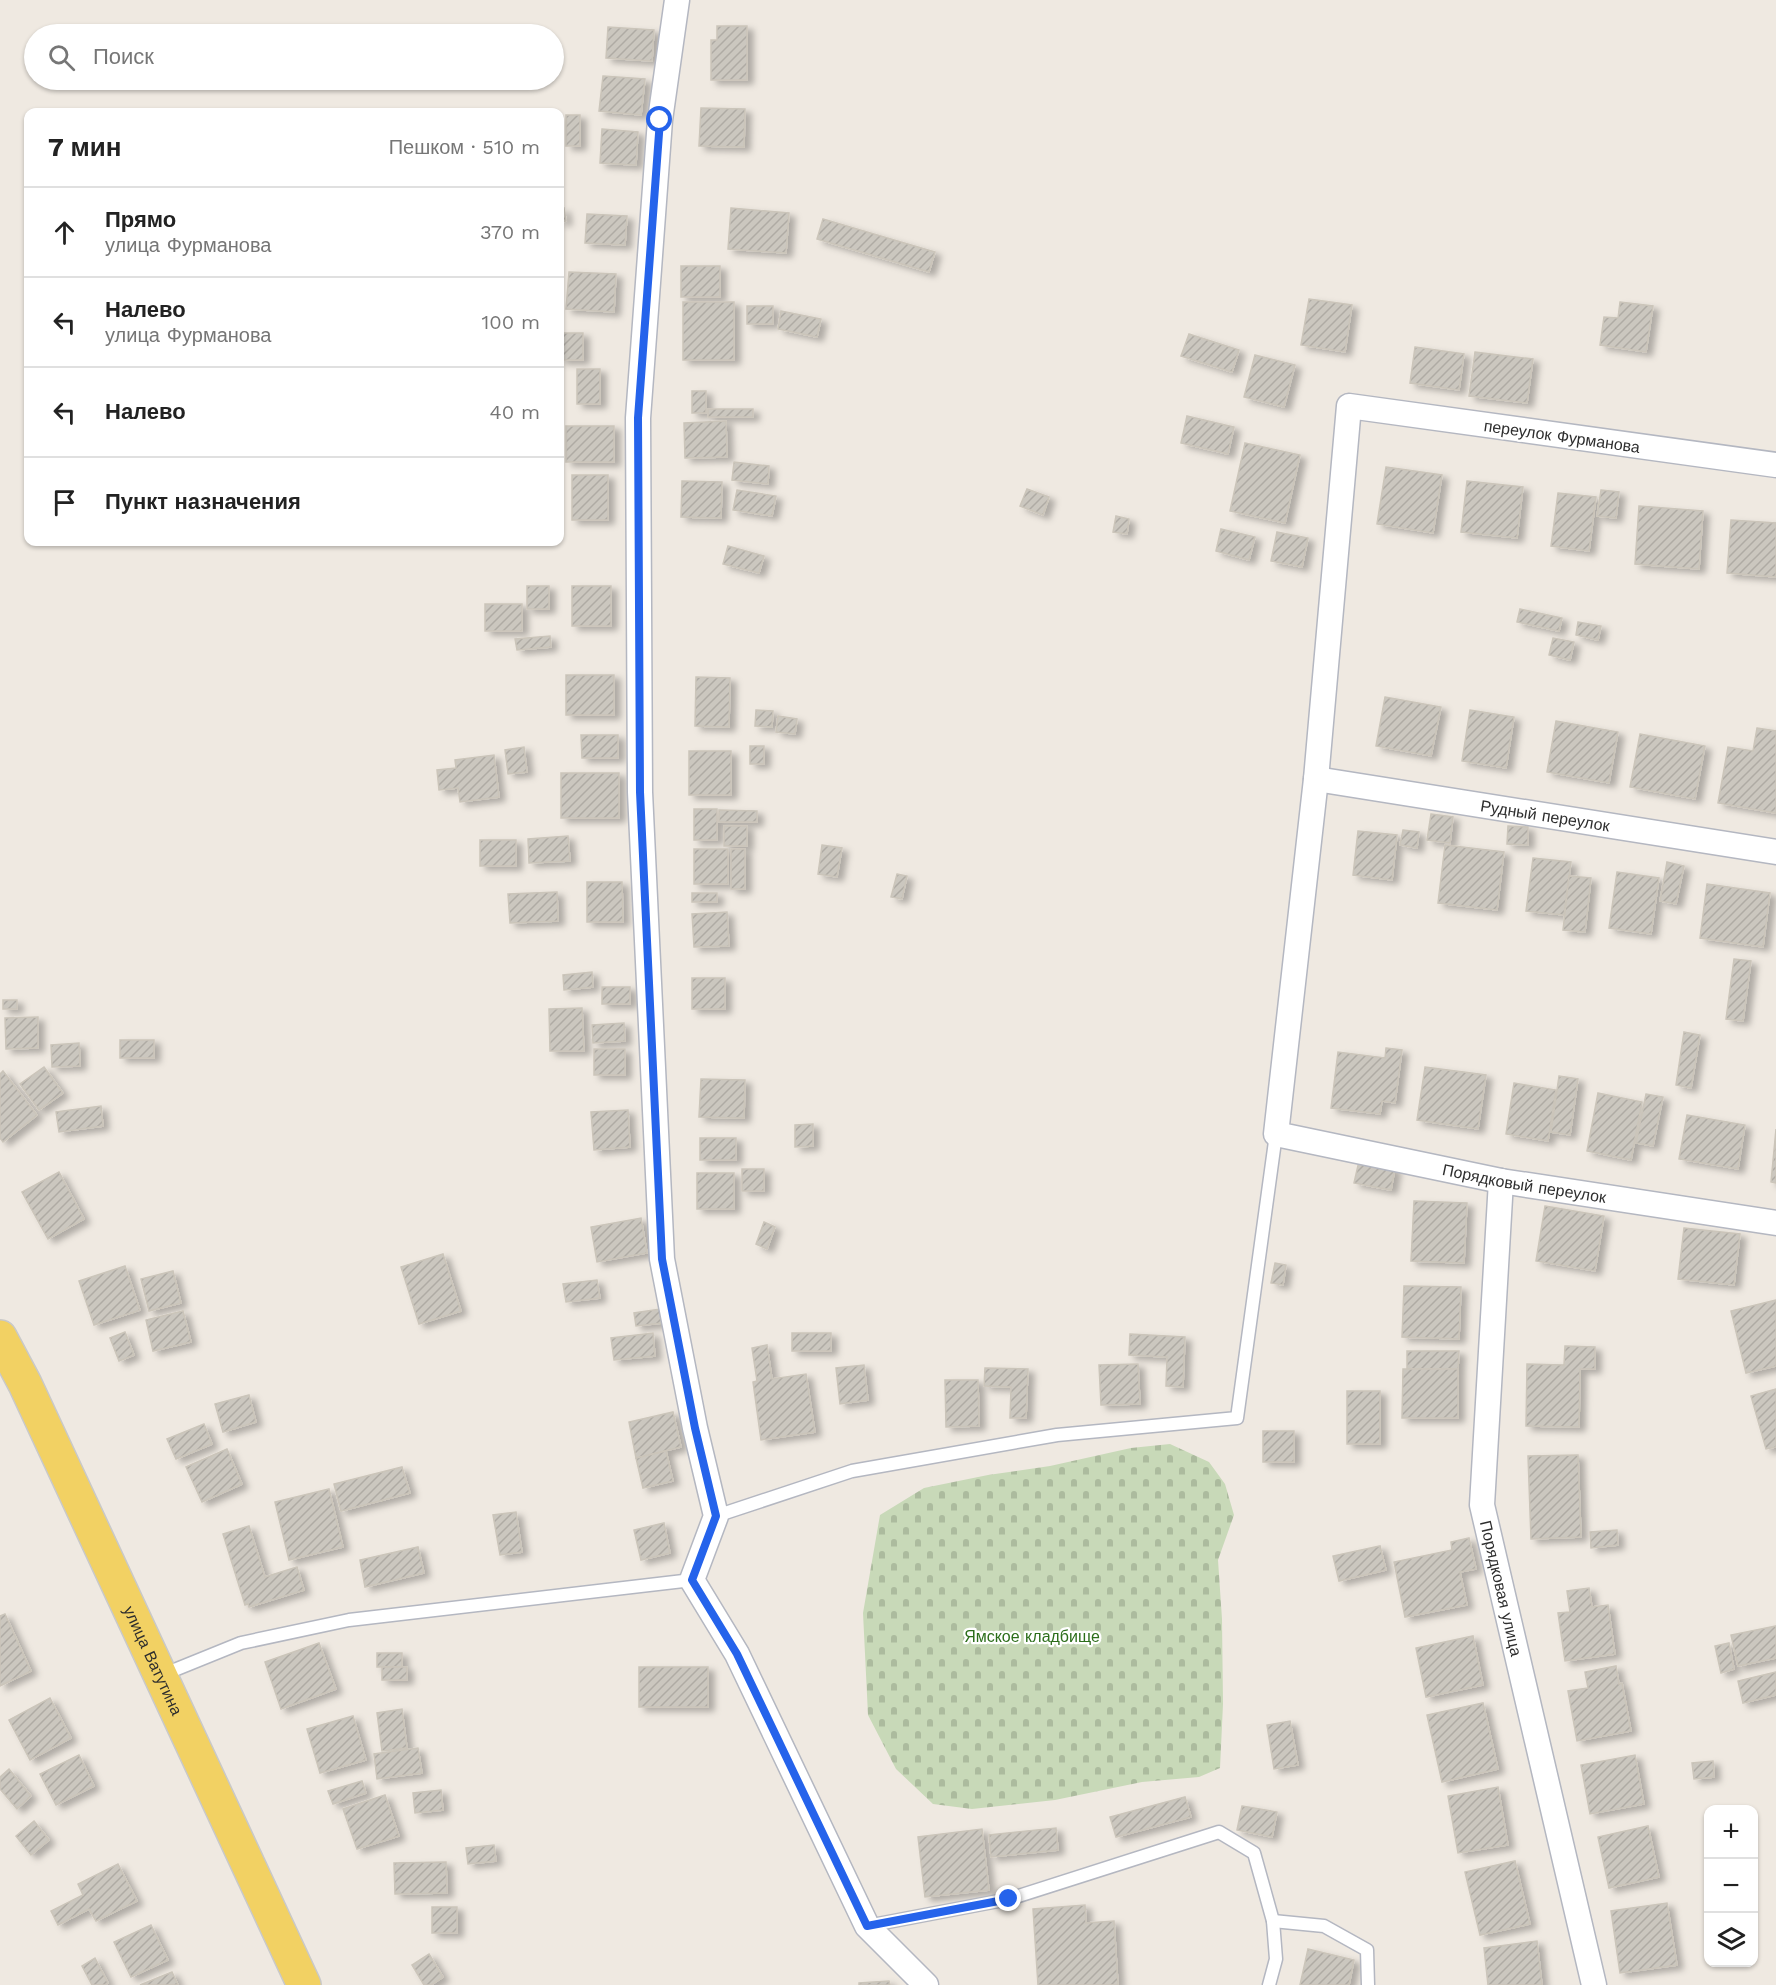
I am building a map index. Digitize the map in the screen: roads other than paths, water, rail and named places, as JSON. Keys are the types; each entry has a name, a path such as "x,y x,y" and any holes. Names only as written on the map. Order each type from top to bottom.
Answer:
{"main road":[{"name":"улица Ватутина","path":"0,1336 25,1383 304,1985"}],"street":[{"path":"677,0 660,120 638,418 640,792 662,1259 695,1428 716,1516 692,1580 737,1654 867,1926 926,1985"},
{"name":"переулок Фурманова","path":"1316,779 1349,406 1776,465"},
{"path":"1276,1134 1316,779"},
{"name":"Рудный переулок","path":"1316,779 1776,852"},
{"name":"Порядковый переулок","path":"1276,1134 1501,1181 1776,1223"},
{"name":"Порядковая улица","path":"1501,1181 1482,1505 1594,1985"}],"lane":[{"path":"716,1516 852,1471 1057,1435 1236,1418 1276,1134"},
{"path":"161,1675 241,1643 349,1620 692,1580"},
{"path":"867,1926 1009,1899 1219,1832 1254,1853 1273,1922 1276,1959 1269,1985"},
{"path":"1273,1922 1323,1926 1367,1950 1368,1985"}],"park label":[{"name":"Ямское кладбище","path":"1032,1636"}]}
